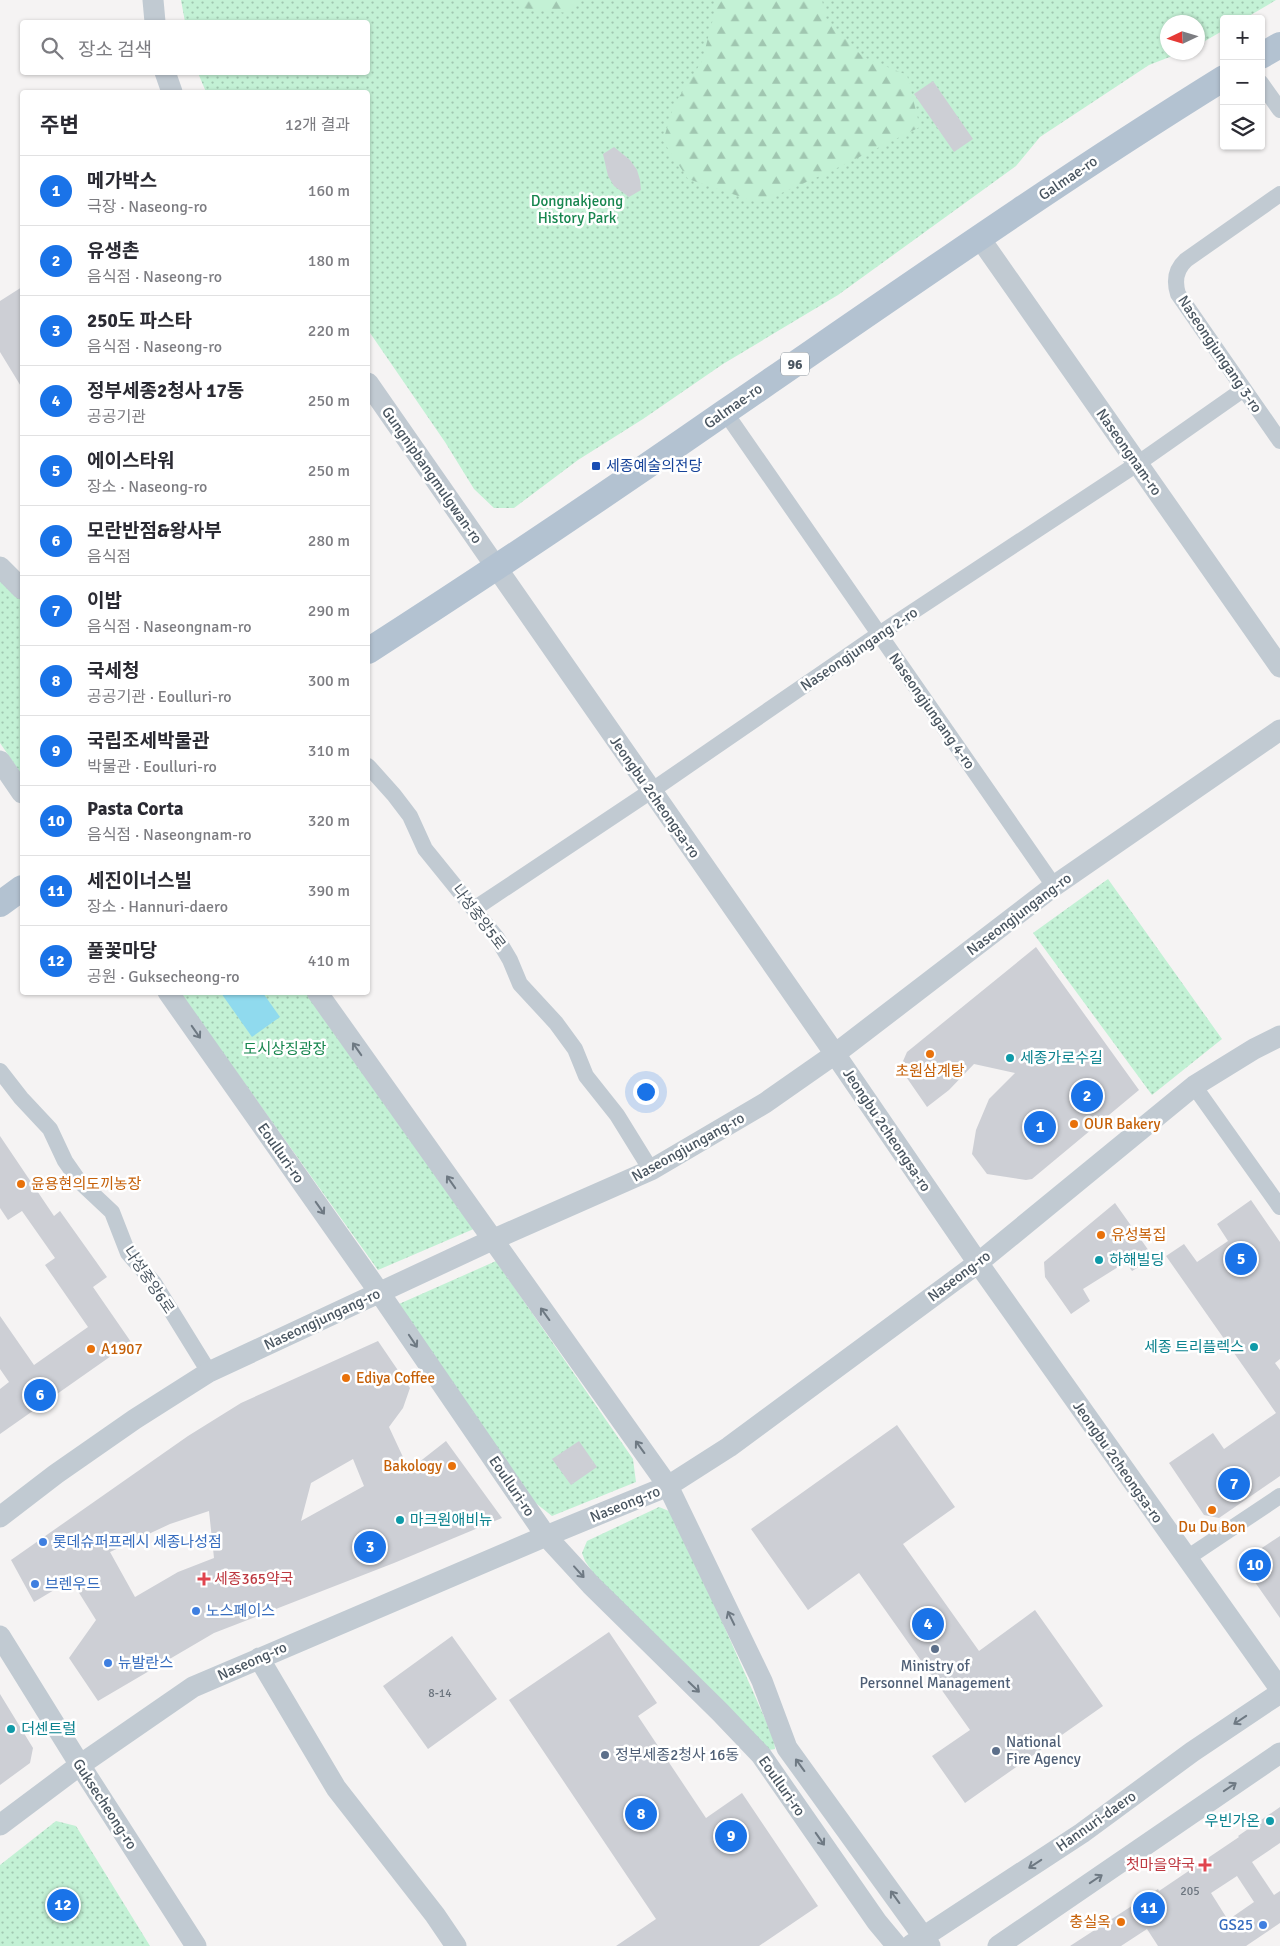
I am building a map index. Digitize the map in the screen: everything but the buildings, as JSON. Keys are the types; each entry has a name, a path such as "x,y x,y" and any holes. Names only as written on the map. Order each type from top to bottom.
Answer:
{"main road":[{"path":"1265,54 1280,45"},
{"name":"Galmae-ro","path":"370,650 496,568 979,237 1134,134 1220,80"},
{"path":"0,904 20,889"}],"street":[{"path":"153,0 155,20"},
{"path":"165,75 171,90"},
{"path":"1265,89 1280,110"},
{"name":"Naseongjungang 3-ro","path":"1280,194 1186,260 1181,264 1176,277 1178,294 1280,441"},
{"name":"Naseongnam-ro","path":"979,237 1280,668"},
{"name":"Gungnipbangmulgwan-ro","path":"370,385 496,568"},
{"name":"Naseongjungang 2-ro","path":"474,909 651,791 878,634 1137,464 1244,389"},
{"name":"Naseongjungang 4-ro","path":"725,412 1054,886"},
{"path":"0,567 20,587"},
{"name":"Jeongbu 2cheongsa-ro","path":"496,568 835,1054 978,1263 1260,1658 1280,1691"},
{"name":"Naseongjungang-ro","path":"0,1517 56,1474 119,1430 210,1372 492,1240 651,1170 765,1104 835,1054 1054,886 1280,730"},
{"path":"0,761 20,790"},
{"name":"나성중앙5로","path":"370,768 410,816 425,849 497,938 510,960 520,984 556,1022 575,1049 586,1076 616,1115 651,1170"},
{"name":"Eoulluri-ro","path":"170,995 379,1292 546,1536 591,1585 761,1755 877,1922 897,1946"},
{"name":"Eoulluri-ro","path":"319,995 668,1486 762,1681 787,1748 921,1943"},
{"name":"Naseong-ro","path":"0,1825 80,1765 193,1687 668,1486 729,1447 978,1263 1194,1086 1254,1049 1280,1036"},
{"name":"나성중앙6로","path":"0,1071 20,1098 50,1129 64,1161 80,1181 112,1212 128,1253 154,1283 210,1372"},
{"path":"1194,1086 1280,1207"},
{"path":"1187,1558 1280,1496"},
{"name":"Guksecheong-ro","path":"0,1636 196,1946"},
{"path":"259,1658 336,1788 435,1915 456,1946"},
{"name":"Hannuri-daero","path":"921,1943 1082,1833 1192,1752 1280,1691"},
{"path":"998,1946 1280,1753"}],"green space":[{"name":"Dongnakjeong History Park","path":"181,0 1276,0 1251,15 1220,15 1220,32 1205,41 1205,15 1160,15 1160,60 1162,60 1149,65 1040,137 1016,166 838,295 723,364 643,419 578,460 514,508 494,508 474,489 445,442 370,333 370,90 205,90 199,75 370,75 370,20 185,20"},
{"path":"512,0 579,0 568,13 521,8"},
{"path":"715,0 822,0 826,19 863,57 907,75 920,127 831,171 759,203 688,179 663,141 674,105 702,61 714,15"},
{"path":"0,576 20,596 20,772 0,743"},
{"path":"1108,879 1222,1039 1152,1095 1033,933"},
{"name":"도시상징광장","path":"181,995 311,995 476,1228 378,1270"},
{"path":"496,1261 633,1459 636,1482 552,1516 523,1493 399,1304"},
{"path":"659,1507 674,1513 774,1739 775,1749 769,1750 600,1583 585,1561 582,1553 587,1541"},
{"path":"56,1821 76,1826 150,1946 0,1946 0,1865"}],"water":[{"path":"222,995 264,995 280,1017 252,1037"}],"place":[{"name":"세종예술의전당","path":"596,466"},
{"name":"초원삼계탕","path":"930,1054"},
{"name":"세종가로수길","path":"1010,1058"},
{"name":"유생촌","path":"1087,1096"},
{"name":"OUR Bakery","path":"1074,1124"},
{"name":"메가박스","path":"1040,1127"},
{"name":"윤용현의도끼농장","path":"21,1184"},
{"name":"유성복집","path":"1101,1235"},
{"name":"에이스타워","path":"1241,1259"},
{"name":"하해빌딩","path":"1099,1260"},
{"name":"세종 트리플렉스","path":"1254,1347"},
{"name":"A1907","path":"91,1349"},
{"name":"Ediya Coffee","path":"346,1378"},
{"name":"모란반점&왕사부","path":"40,1395"},
{"name":"Bakology","path":"452,1466"},
{"name":"이밥","path":"1234,1484"},
{"name":"Du Du Bon","path":"1212,1510"},
{"name":"마크원애비뉴","path":"400,1520"},
{"name":"롯데슈퍼프레시 세종나성점","path":"43,1542"},
{"name":"250도 파스타","path":"370,1547"},
{"name":"Pasta Corta","path":"1255,1565"},
{"name":"세종365약국","path":"204,1579"},
{"name":"브렌우드","path":"35,1584"},
{"name":"노스페이스","path":"196,1611"},
{"name":"정부세종2청사 17동","path":"928,1624"},
{"name":"Ministry of Personnel Management","path":"935,1649"},
{"name":"뉴발란스","path":"108,1663"},
{"name":"더센트럴","path":"11,1729"},
{"name":"National Fire Agency","path":"996,1751"},
{"name":"정부세종2청사 16동","path":"605,1755"},
{"name":"국세청","path":"641,1814"},
{"name":"우빈가온","path":"1270,1821"},
{"name":"국립조세박물관","path":"731,1836"},
{"name":"첫마을약국","path":"1205,1865"},
{"name":"풀꽃마당","path":"63,1905"},
{"name":"세진이너스빌","path":"1149,1908"},
{"name":"충실옥","path":"1121,1922"},
{"name":"GS25","path":"1263,1925"}]}
